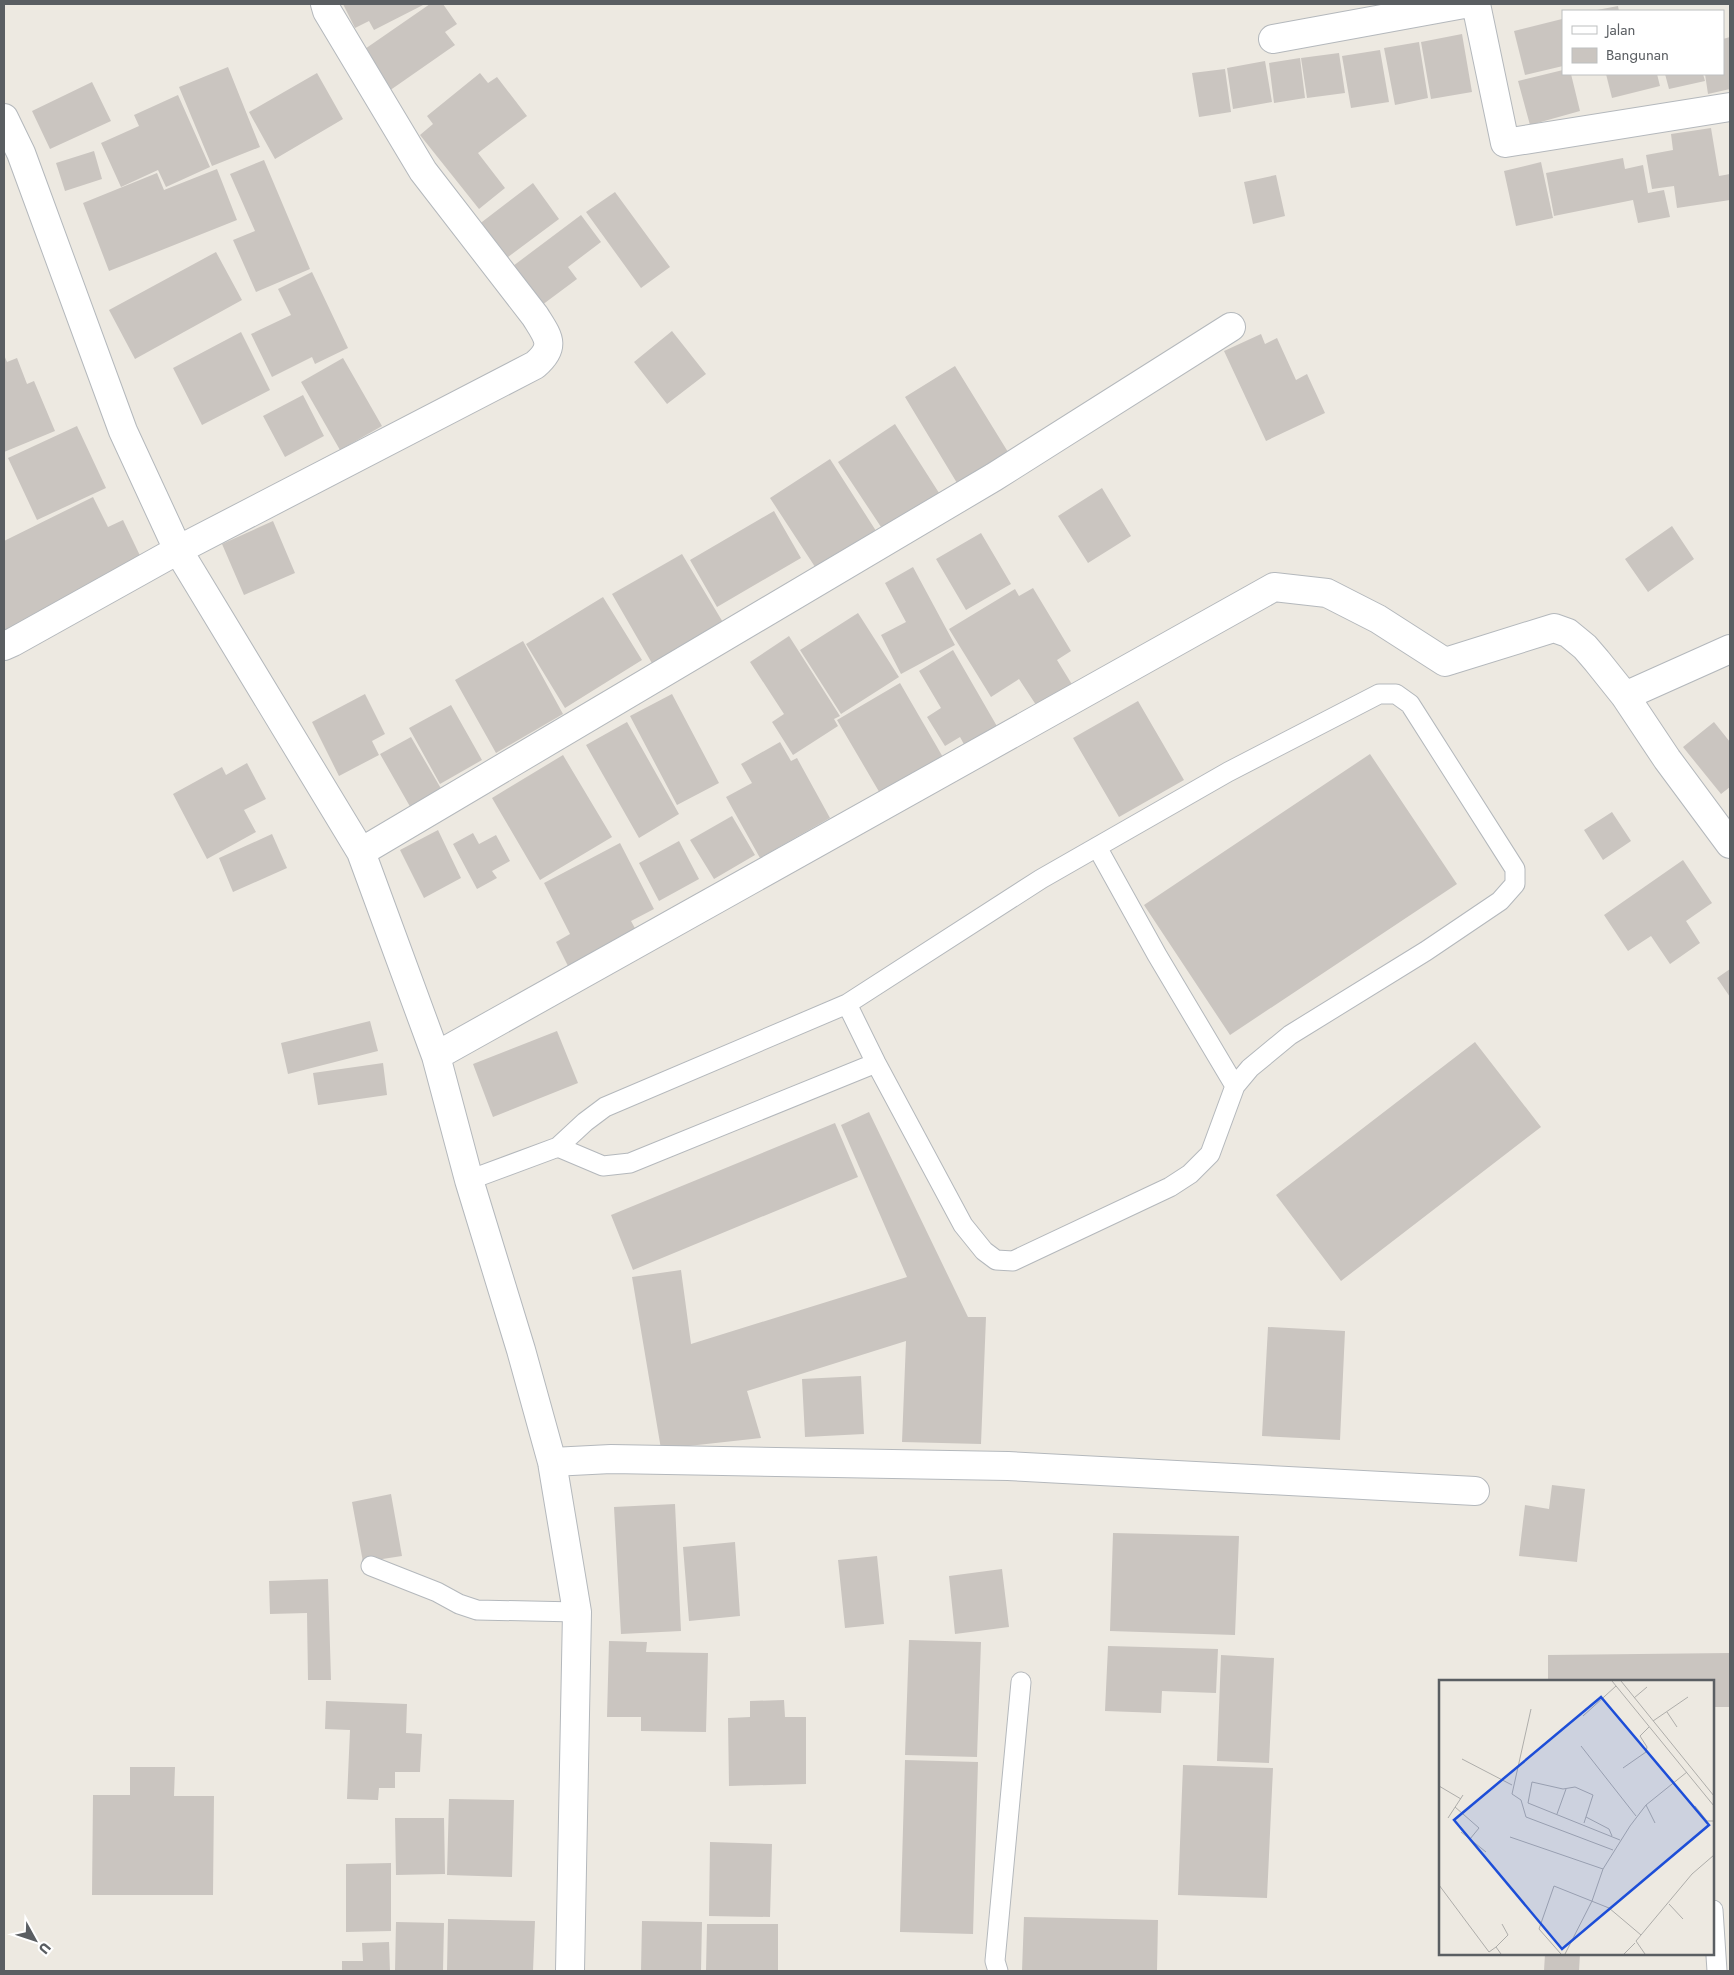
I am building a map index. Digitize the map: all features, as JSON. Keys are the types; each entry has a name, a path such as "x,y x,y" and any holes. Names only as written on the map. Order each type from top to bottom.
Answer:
{"street":[{"path":"4,646 178,550 535,365 546,354 549,345 548,336 535,316 423,170 352,55 327,11 325,4"},
{"path":"1273,39 1464,4"},
{"path":"1476,4 1504,143 1730,106"},
{"path":"4,118 21,153 123,430 178,550 361,852 436,1056 469,1180 521,1350 552,1462 577,1612 570,1971"},
{"path":"361,852 994,477 1231,327"},
{"path":"436,1056 1274,586 1327,593 1378,619 1445,662 1554,628 1568,633 1585,647 1625,696 1667,759 1730,844"},
{"path":"1625,696 1730,649"},
{"path":"552,1462 611,1459 1008,1466 1475,1491"}],"lane":[{"path":"469,1180 558,1147 585,1122 605,1107 847,1004 1040,879 1228,772 1380,694 1396,694 1410,704 1515,869 1515,884 1500,900 1426,951 1290,1035 1250,1068 1235,1086 1210,1154 1190,1174 1170,1187 1013,1261 996,1260 984,1251 962,1226 847,1004"},
{"path":"1097,847 1157,955 1235,1086"},
{"path":"558,1147 603,1166 630,1163 876,1063"},
{"path":"371,1566 477,1610 577,1612"},
{"path":"998,1971 994,1961 1021,1682"},
{"path":"1714,1925 1717,1971"}],"building":[{"path":"343,4 425,4 374,30 369,21 355,28"},
{"path":"430,4 443,4 457,24 445,32 455,45 389,91 362,51"},
{"path":"1618,6 1619,10 1597,10"},
{"path":"1562,19 1562,66 1525,75 1514,31"},
{"path":"1462,34 1472,92 1431,99 1421,42"},
{"path":"1730,37 1730,89 1708,94 1705,75 1724,75 1724,39"},
{"path":"1419,42 1428,98 1395,105 1384,48"},
{"path":"1380,50 1389,102 1351,108 1342,56"},
{"path":"1339,53 1345,93 1307,98 1301,58"},
{"path":"1300,58 1305,98 1274,103 1269,63"},
{"path":"1265,61 1272,102 1233,109 1227,68"},
{"path":"228,67 260,147 212,166 179,87"},
{"path":"1225,69 1231,112 1199,117 1192,73"},
{"path":"1562,70 1562,75 1571,75 1580,111 1530,125 1518,81"},
{"path":"317,73 343,119 275,159 249,112"},
{"path":"480,73 488,83 497,77 527,116 478,153 505,188 479,209 420,135 433,124 427,116"},
{"path":"1606,75 1657,75 1660,86 1612,98"},
{"path":"1665,75 1703,75 1705,81 1669,89"},
{"path":"92,82 111,121 50,149 32,111"},
{"path":"178,95 210,167 166,187 158,170 121,187 101,143 139,126 134,115"},
{"path":"1711,128 1719,176 1730,174 1730,200 1677,208 1674,186 1652,189 1646,155 1673,150 1671,134"},
{"path":"94,151 102,179 65,191 56,163"},
{"path":"1623,158 1625,169 1643,165 1648,193 1664,190 1670,217 1638,223 1633,200 1554,216 1546,173"},
{"path":"264,160 310,269 256,292 233,240 255,231 230,174"},
{"path":"1541,162 1553,218 1516,226 1504,171"},
{"path":"217,169 237,220 109,271 83,203 157,173 164,190"},
{"path":"1276,175 1285,216 1253,224 1244,182"},
{"path":"533,183 559,219 504,260 478,225"},
{"path":"615,192 670,267 641,288 586,212"},
{"path":"581,215 601,242 568,267 577,279 538,308 509,269"},
{"path":"216,252 242,300 135,359 109,310"},
{"path":"312,272 348,348 315,364 312,357 272,377 251,334 291,315 278,289"},
{"path":"672,331 706,374 667,404 634,362"},
{"path":"241,332 270,390 202,425 173,368"},
{"path":"1261,334 1265,344 1277,338 1296,380 1307,374 1325,413 1266,441 1224,351"},
{"path":"4,355 7,362 17,358 27,384 34,381 55,431 4,452"},
{"path":"343,358 382,426 340,450 301,382"},
{"path":"955,366 1008,452 957,483 905,397"},
{"path":"303,395 324,436 285,457 263,416"},
{"path":"895,424 941,496 885,533 838,462"},
{"path":"77,426 106,488 37,520 8,458"},
{"path":"830,459 878,534 819,573 770,498"},
{"path":"1102,488 1131,536 1088,563 1058,516"},
{"path":"93,497 108,527 123,520 144,564 4,634 4,541"},
{"path":"774,511 801,558 717,607 690,560"},
{"path":"273,521 295,573 244,595 222,544"},
{"path":"1672,526 1694,559 1648,592 1625,559"},
{"path":"981,533 1011,584 966,610 936,559"},
{"path":"682,554 724,624 653,665 612,594"},
{"path":"913,567 955,645 901,674 881,635 906,622 885,583"},
{"path":"1033,588 1071,651 1057,660 1073,686 1038,708 1019,679 991,697 949,629 1015,589 1019,596"},
{"path":"603,597 642,660 565,708 526,644"},
{"path":"858,613 899,677 841,714 800,650"},
{"path":"789,636 840,716 834,719 838,726 793,755 772,722 784,714 750,662"},
{"path":"523,641 563,714 496,753 455,680"},
{"path":"953,650 998,728 966,748 960,737 945,746 927,717 941,708 919,671"},
{"path":"900,683 944,759 881,795 837,720"},
{"path":"365,694 385,734 372,741 379,755 339,776 312,722"},
{"path":"672,694 719,783 677,805 630,716"},
{"path":"1138,701 1184,780 1119,817 1073,738"},
{"path":"451,705 482,760 440,784 409,728"},
{"path":"627,722 679,814 639,838 586,745"},
{"path":"1714,722 1730,742 1730,787 1721,794 1683,747"},
{"path":"411,737 443,792 412,810 380,754"},
{"path":"780,742 791,761 797,758 830,818 760,858 726,797 752,783 741,764"},
{"path":"1370,754 1457,884 1230,1035 1144,905"},
{"path":"563,755 612,837 540,880 492,798"},
{"path":"247,763 266,799 244,810 256,832 207,859 173,794 222,767 226,775"},
{"path":"1612,812 1631,841 1603,860 1584,830"},
{"path":"732,816 755,855 714,879 690,840"},
{"path":"438,830 461,878 424,898 400,850"},
{"path":"473,833 479,844 496,835 510,861 492,871 497,878 477,889 453,844"},
{"path":"272,834 287,868 233,892 219,858"},
{"path":"679,841 699,879 659,901 639,863"},
{"path":"620,843 654,909 631,921 637,932 569,968 556,942 570,934 544,883"},
{"path":"1683,860 1712,903 1686,921 1700,943 1670,964 1651,936 1628,951 1604,915"},
{"path":"1730,969 1730,997 1717,978"},
{"path":"370,1021 378,1051 288,1074 281,1043"},
{"path":"557,1031 578,1083 493,1117 473,1064"},
{"path":"1475,1042 1541,1127 1341,1281 1276,1195"},
{"path":"383,1063 387,1095 318,1105 313,1073"},
{"path":"869,1112 968,1317 986,1317 981,1444 902,1442 906,1341 747,1391 761,1438 661,1449 632,1277 681,1270 691,1344 907,1277 841,1125"},
{"path":"835,1123 858,1177 633,1270 611,1215"},
{"path":"1268,1327 1345,1331 1340,1440 1262,1436"},
{"path":"861,1376 864,1434 805,1437 802,1379"},
{"path":"1552,1485 1585,1489 1577,1562 1519,1556 1525,1505 1549,1509"},
{"path":"391,1494 402,1556 363,1562 352,1502"},
{"path":"675,1504 681,1631 621,1634 614,1507"},
{"path":"1113,1533 1239,1536 1235,1635 1110,1631"},
{"path":"735,1542 740,1616 689,1621 683,1547"},
{"path":"877,1556 884,1624 845,1628 838,1560"},
{"path":"1002,1569 1009,1627 955,1634 949,1576"},
{"path":"328,1579 331,1680 308,1680 307,1613 270,1614 269,1581"},
{"path":"909,1640 981,1642 977,1757 905,1755"},
{"path":"609,1641 647,1642 646,1652 708,1653 706,1732 641,1731 641,1717 607,1717"},
{"path":"1108,1646 1218,1649 1216,1693 1162,1691 1161,1713 1105,1711"},
{"path":"1730,1653 1730,1707 1714,1707 1714,1680 1548,1680 1548,1655"},
{"path":"1221,1655 1274,1658 1269,1763 1217,1761"},
{"path":"784,1700 785,1717 806,1717 806,1784 729,1786 728,1718 750,1717 750,1701"},
{"path":"326,1701 407,1704 406,1733 422,1734 420,1772 395,1772 395,1788 379,1788 378,1800 347,1799 350,1730 325,1729"},
{"path":"905,1760 978,1762 973,1934 900,1932"},
{"path":"1183,1765 1273,1768 1267,1898 1178,1895"},
{"path":"130,1767 175,1767 174,1796 214,1796 213,1895 92,1895 93,1795 130,1795"},
{"path":"449,1799 514,1800 512,1877 447,1875"},
{"path":"395,1818 444,1818 445,1874 396,1875"},
{"path":"710,1842 772,1844 770,1917 709,1916"},
{"path":"391,1863 391,1931 346,1932 346,1864"},
{"path":"1024,1917 1158,1920 1157,1971 1022,1971"},
{"path":"448,1919 535,1921 533,1971 447,1971"},
{"path":"642,1921 702,1922 701,1971 641,1971"},
{"path":"396,1922 444,1923 443,1971 395,1971"},
{"path":"707,1924 778,1924 778,1971 706,1971"},
{"path":"389,1942 390,1971 342,1971 342,1961 363,1961 362,1943"},
{"path":"1545,1955 1580,1955 1579,1971 1544,1971"}]}
